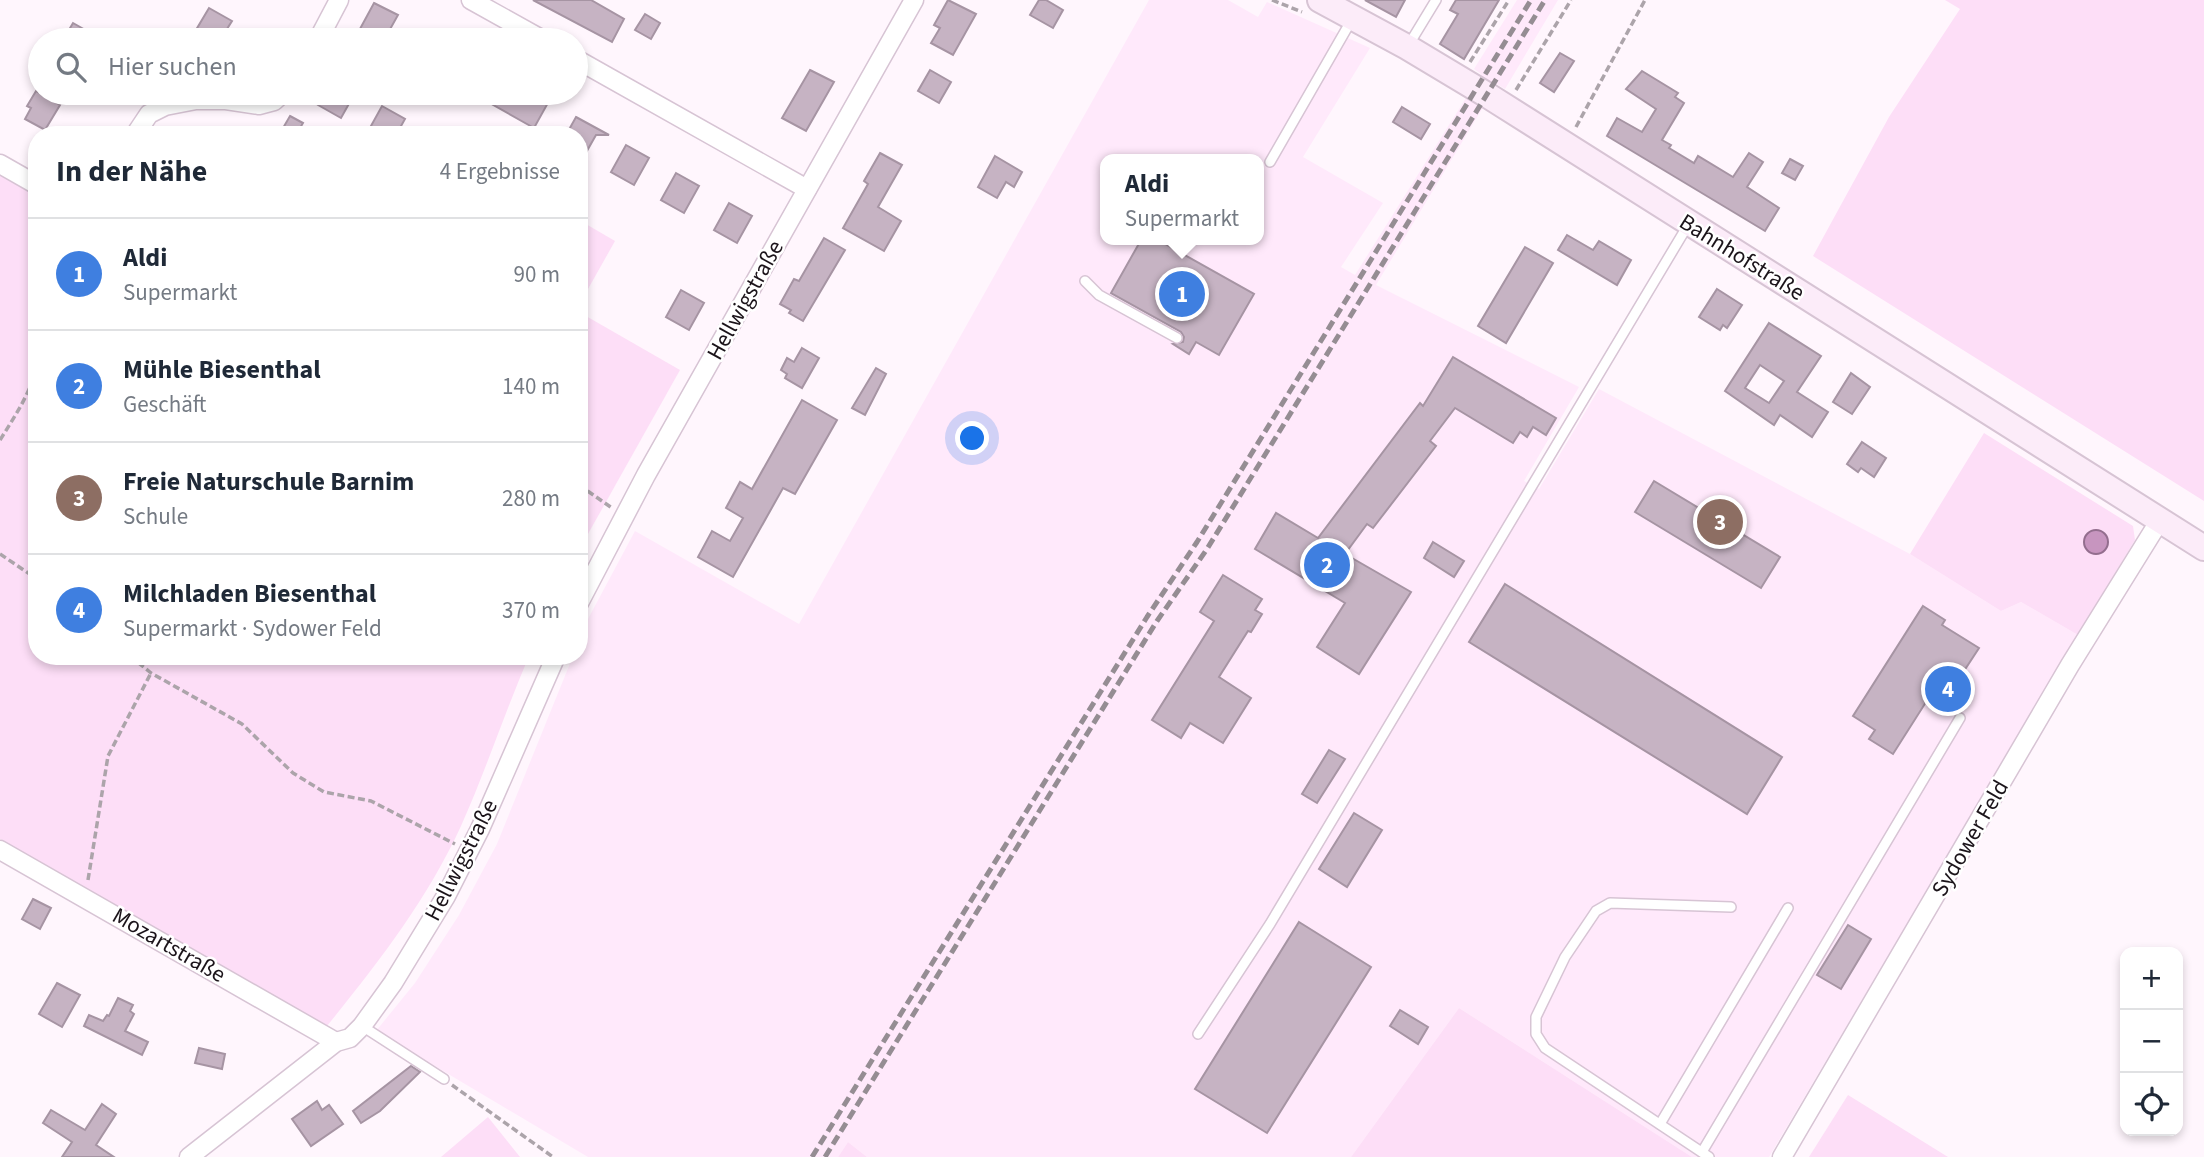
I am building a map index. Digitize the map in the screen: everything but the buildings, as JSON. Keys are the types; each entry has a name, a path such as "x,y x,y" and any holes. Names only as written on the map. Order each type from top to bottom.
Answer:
{"main road":[{"name":"Bahnhofstraße","path":"1320,0 1408,47 1506,107 2204,548"}],"street":[{"path":"325,28 340,0"},
{"path":"471,0 521,28"},
{"name":"Hellwigstraße","path":"588,586 624,516 914,0"},
{"path":"588,66 807,189"},
{"path":"141,126 149,114 170,105"},
{"path":"0,164 28,180"},
{"name":"Sydower Feld","path":"1782,1157 2070,665 2160,520"},
{"name":"Hellwigstraße","path":"188,1157 337,1042 350,1038 362,1026 393,983 446,896 469,852 552,665"},
{"name":"Mozartstraße","path":"0,850 337,1042"}],"lane":[{"path":"1408,47 1436,0"},
{"path":"1270,162 1352,19"},
{"path":"1198,1034 1270,924 1689,224"},
{"path":"1085,281 1099,295 1177,338"},
{"path":"1731,907 1610,903 1596,911 1565,957 1536,1017 1536,1034 1545,1048 1705,1155 1960,718"},
{"path":"1660,1124 1788,908"},
{"path":"362,1026 444,1079"}],"path":[{"path":"1460,79 1509,0"},
{"path":"1506,107 1571,0"},
{"path":"1565,145 1645,0"},
{"path":"0,439 22,407 28,391"},
{"path":"588,491 624,516"},
{"path":"0,554 28,573"},
{"path":"141,665 242,724 293,773 324,792 371,801 469,852"},
{"path":"85,897 108,757 151,673"},
{"path":"444,1079 553,1157"}],"shaded area":[{"path":"1149,0 1228,0 1258,17 1267,2 1370,48 1303,157 1383,203 1341,267 1355,275 1481,74 1474,69 1517,0 1558,0 1505,89 1497,84 1376,285 1579,387 1524,481 1539,489 1599,389 1910,554 2001,611 2021,602 2078,635 1769,1157 1692,1157 1459,1008 1351,1157 867,1157 848,1142 838,1157 588,1157 376,1031 415,983 459,915 497,844 569,665 588,665 588,619 635,531 799,624"},
{"path":"1945,0 2204,0 2204,501 1813,256 1889,117 1960,9"},
{"path":"0,168 28,184 28,665 525,665 448,853 400,930 327,1026 0,839"},
{"path":"588,225 615,241 588,289"},
{"path":"588,317 680,370 588,534"},
{"path":"1984,433 2133,526 2135,540 2078,635 2021,602 2001,611 1910,554"},
{"path":"2096,530 2107,537 2108,542 2101,553 2096,554 2085,547 2084,542 2091,531"},
{"path":"1459,1008 1692,1157 1351,1157"},
{"path":"1848,1095 1948,1157 1809,1157"},
{"path":"488,1117 520,1157 441,1157"},
{"path":"848,1142 867,1157 838,1157"}],"railway":[{"path":"812,1157 1147,617 1197,542 1531,0"},
{"path":"825,1157 1157,621 1207,549 1545,0"}],"place":[{"name":"Aldi","path":"1182,294"},
{"name":"Freie Naturschule Barnim","path":"1720,522"},
{"name":"Mühle Biesenthal","path":"1327,565"},
{"name":"Milchladen Biesenthal","path":"1948,689"}]}
